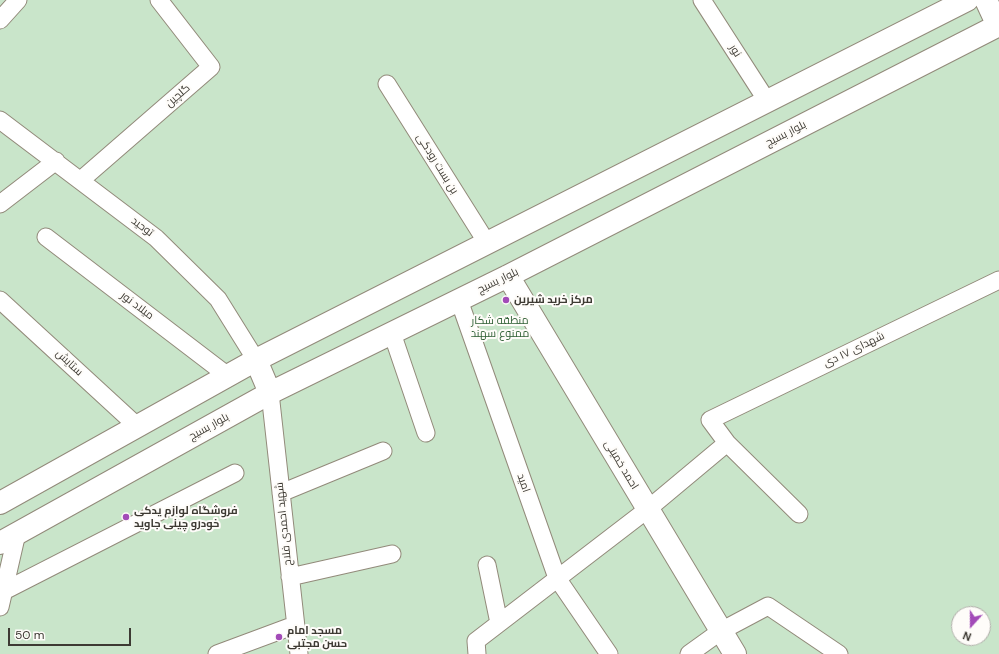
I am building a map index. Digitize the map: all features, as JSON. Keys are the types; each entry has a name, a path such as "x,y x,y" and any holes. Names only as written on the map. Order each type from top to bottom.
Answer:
{"main road":[{"path":"0,503 256,360 967,0"},
{"path":"986,0 998,26"},
{"name":"بلوار بسیج","path":"9,538 270,393 508,276 998,26"},
{"name":"احمد خمینی","path":"508,276 735,654"},
{"path":"256,360 270,393"}],"street":[{"path":"0,20 18,0"},
{"name":"گلچین","path":"81,180 211,67 160,0"},
{"name":"نور","path":"702,0 767,102"},
{"name":"بن بست رودکی","path":"387,84 486,243"},
{"name":"توحید","path":"0,120 156,238 218,299 256,360"},
{"path":"0,204 56,161"},
{"name":"میلاد نور","path":"46,237 228,376"},
{"name":"شهدای ۱۷ دی","path":"727,443 710,420 999,280"},
{"name":"ستایش","path":"0,300 137,426"},
{"name":"امید","path":"459,300 557,578 609,654"},
{"path":"392,333 426,433"},
{"name":"شهید احمدی فلاح","path":"270,393 295,625 300,654"},
{"path":"477,654 476,640 648,508 727,443 799,514"},
{"path":"281,493 383,450"},
{"path":"2,599 235,473"},
{"path":"2,599 9,538"},
{"path":"290,577 392,554"},
{"path":"487,565 499,623"},
{"path":"689,654 721,631 768,606 838,654"},
{"path":"217,654 295,625"}],"green space":[{"name":"منطقه شکار ممنوع سهند","path":"0,0 999,0 999,654 0,654"}],"place":[{"name":"مرکز خرید شیرین","path":"506,300"},
{"name":"فروشگاه لوازم یدکی خودرو چینی جاوید","path":"126,517"},
{"name":"مسجد امام حسن مجتبی","path":"279,637"}]}
